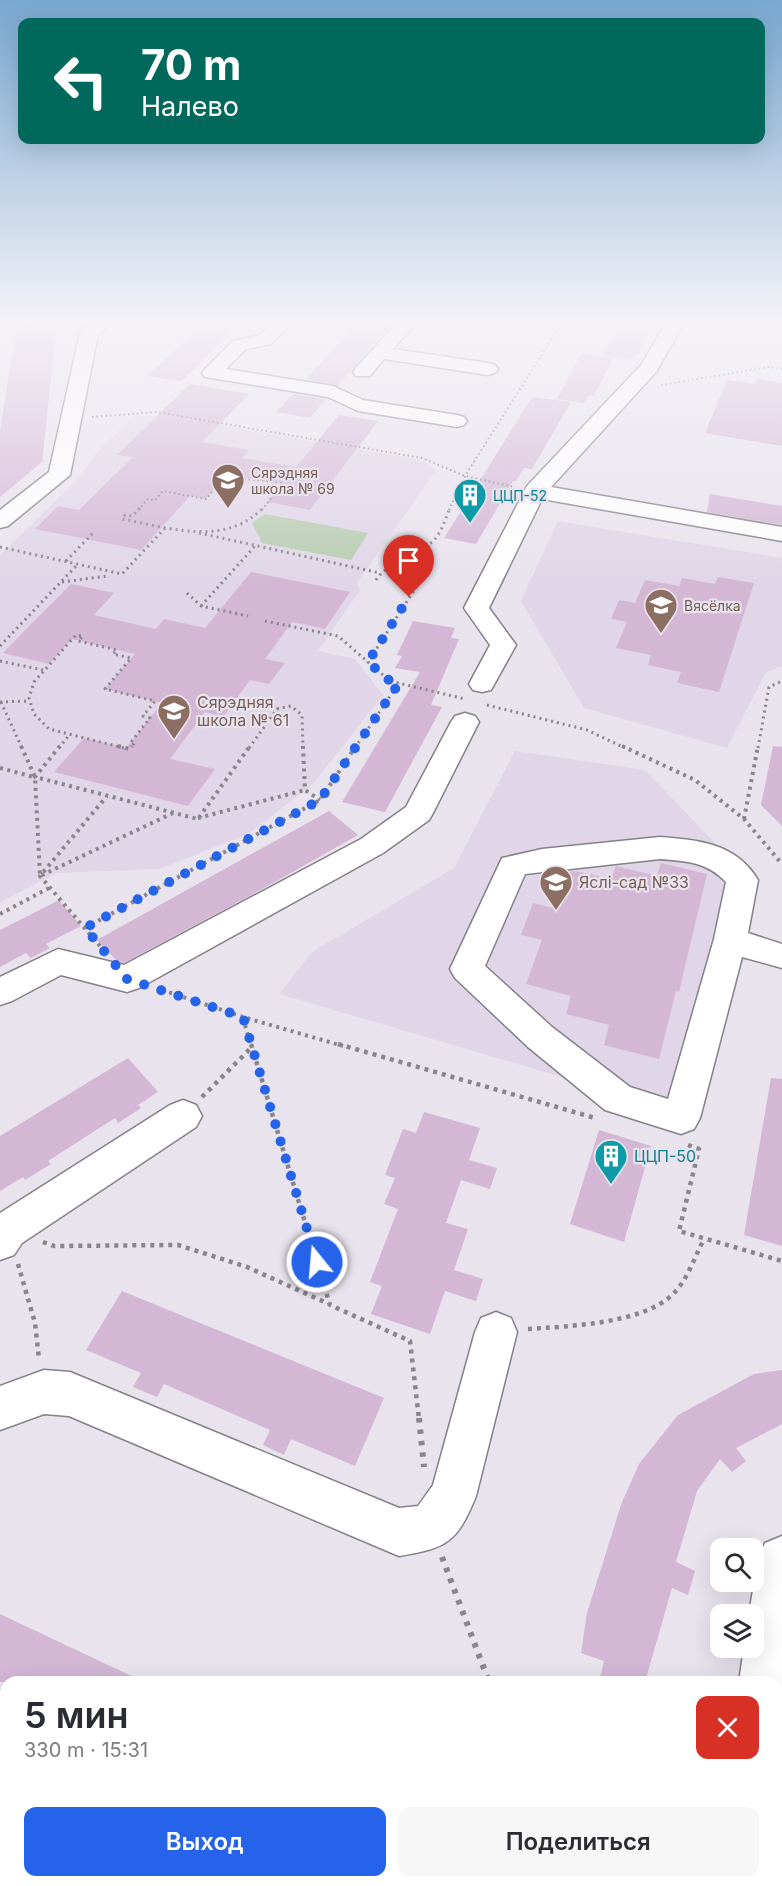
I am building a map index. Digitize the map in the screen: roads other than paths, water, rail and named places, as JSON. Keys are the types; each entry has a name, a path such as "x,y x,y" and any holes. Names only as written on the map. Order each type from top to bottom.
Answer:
{"lane":[{"path":"0,521 59,475 73,407"},
{"path":"370,407 457,421"},
{"path":"0,992 58,962 127,979 372,846 418,813 477,703 503,645 476,608 535,491 613,407"},
{"path":"535,491 782,534"},
{"path":"660,848 701,851 727,864 742,880 730,939 681,1118 618,1099 540,1037 467,969 513,866 542,860 660,848"},
{"path":"730,939 782,956"},
{"path":"4,1236 183,1116"},
{"path":"0,1408 44,1392 70,1394 399,1532 431,1527 453,1496 496,1332"},
{"path":"765,1676 782,1560"}],"place":[{"name":"Сярэдняя школа № 69","path":"228,509"},
{"name":"ЦЦП-52","path":"470,524"},
{"name":"Вясёлка","path":"661,634"},
{"name":"Сярэдняя школа № 61","path":"174,740"},
{"name":"Яслі-сад №33","path":"556,911"},
{"name":"ЦЦП-50","path":"611,1185"}]}
